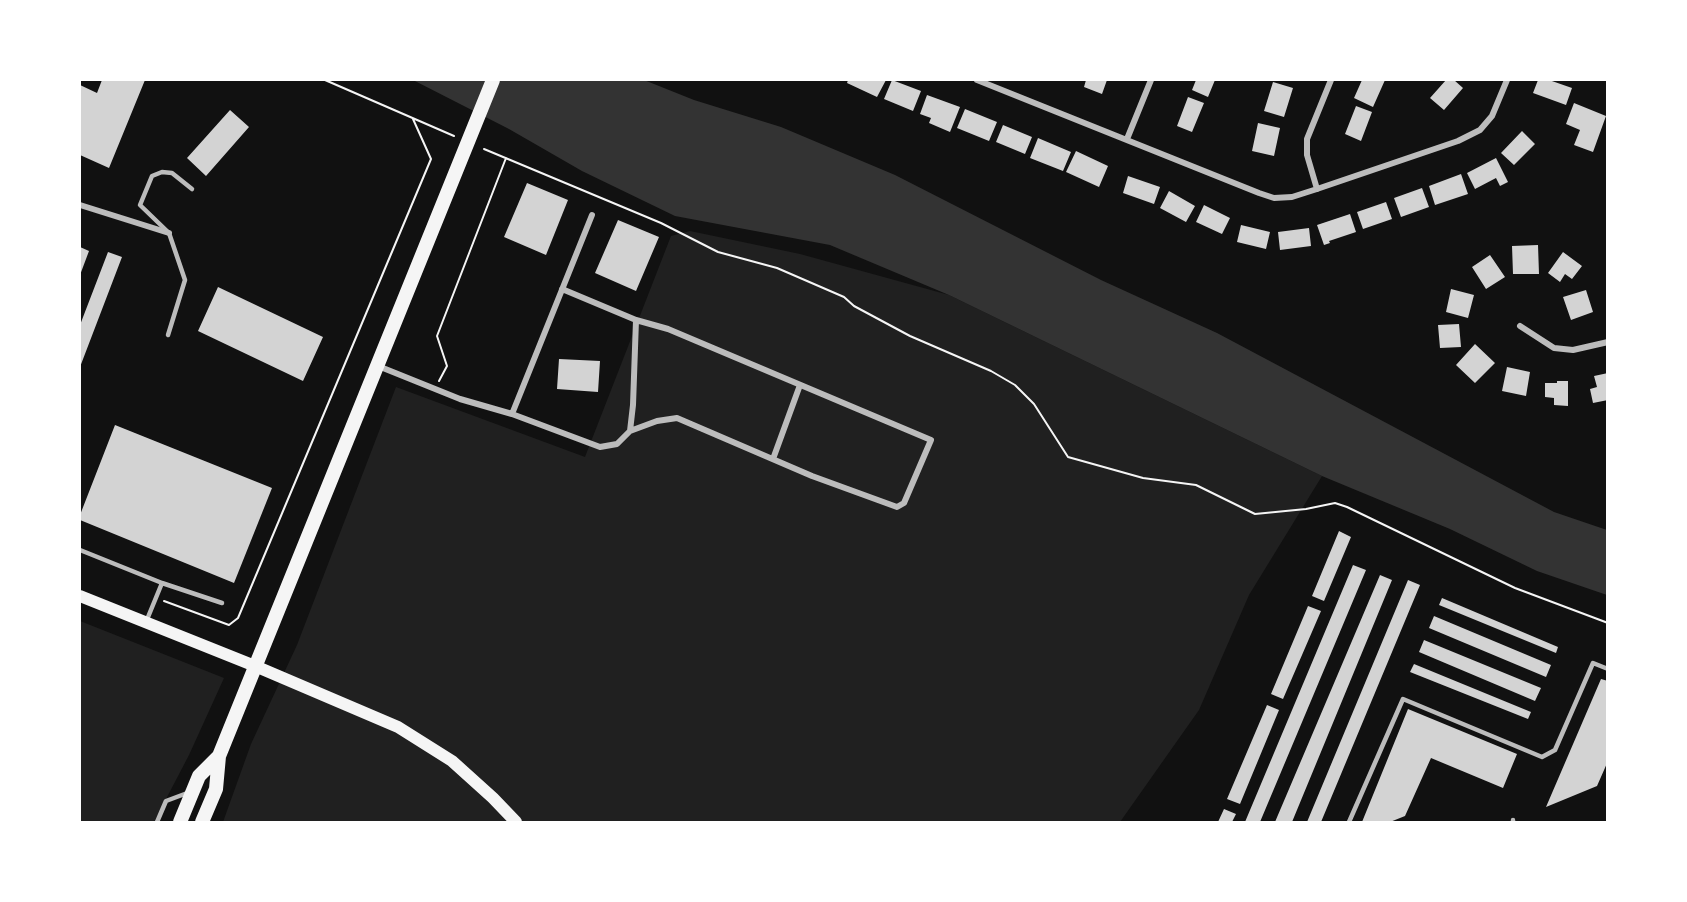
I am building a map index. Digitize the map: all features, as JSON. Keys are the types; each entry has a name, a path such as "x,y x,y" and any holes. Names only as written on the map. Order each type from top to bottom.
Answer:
{"main road":[{"path":"202,822 216,789 219,756 493,80"},
{"path":"80,596 255,666 398,728 428,744 452,761 516,822"},
{"path":"180,822 199,776 219,756"}],"street":[{"path":"977,80 1127,138 1259,194 1274,198 1292,197 1317,189 1458,141 1480,130 1492,116 1507,80"},
{"path":"1127,138 1151,80"},
{"path":"1317,189 1307,155 1307,139 1331,80"},
{"path":"80,205 169,233"},
{"path":"512,414 591,215"},
{"path":"377,365 460,399 512,414 600,447 617,444 630,431 657,421 677,418 772,459 897,507 904,503 931,440 668,329 636,320 562,289"},
{"path":"630,431 636,320"},
{"path":"1520,326 1554,348 1574,350 1608,342"},
{"path":"772,459 800,385"}],"lane":[{"path":"168,335 185,280 169,233 140,205 152,176 162,172 172,173 192,189"},
{"path":"80,550 162,583 222,603"},
{"path":"146,622 162,583"},
{"path":"1349,822 1403,699 1542,757 1555,750 1593,663 1608,669"},
{"path":"157,822 165,801 192,791"}],"path":[{"path":"325,80 454,136"},
{"path":"156,598 229,625 238,618 431,159 413,119"},
{"path":"484,149 661,223 718,252 777,268 844,297 854,306 910,336 992,370 1016,385 1034,405 1068,457 1143,478 1196,485 1255,514 1306,509 1335,503 1515,588 1608,623"},
{"path":"436,389 447,366 437,336 506,159"}],"shaded area":[{"path":"413,80 644,80 694,100 781,127 895,175 1101,280 1217,333 1554,512 1607,530 1607,595 1537,571 1450,529 1322,476 949,295 830,245 675,216 582,171 509,129"},
{"path":"690,231 800,254 949,295 1322,476 1249,595 1199,710 1120,822 223,822 251,744 297,645 396,387 585,457 671,236"},
{"path":"80,621 224,678 189,755 154,822 80,822"}],"building":[{"path":"102,80 145,80 109,168 80,155 80,85 97,93"},
{"path":"848,80 886,80 877,97 847,83"},
{"path":"892,80 921,91 913,111 884,99"},
{"path":"1086,80 1107,80 1102,94 1084,87"},
{"path":"1196,80 1215,80 1208,97 1192,90"},
{"path":"1362,80 1385,80 1373,107 1354,98"},
{"path":"1446,80 1454,80 1463,88 1444,110 1430,98"},
{"path":"1538,80 1549,80 1572,88 1566,105 1533,93"},
{"path":"1273,82 1293,88 1284,117 1264,111"},
{"path":"927,95 960,107 950,132 929,123 931,118 920,114"},
{"path":"1188,97 1204,103 1192,132 1177,126"},
{"path":"1574,103 1606,116 1593,152 1574,145 1580,130 1566,124"},
{"path":"1356,106 1372,112 1361,141 1345,134"},
{"path":"965,109 997,122 989,141 957,128"},
{"path":"230,110 249,127 206,176 187,158"},
{"path":"1258,123 1280,128 1274,156 1252,151"},
{"path":"1003,125 1032,137 1025,154 996,142"},
{"path":"1522,131 1535,144 1514,165 1501,153"},
{"path":"1038,138 1071,152 1063,171 1030,158"},
{"path":"1076,151 1108,166 1099,187 1066,172"},
{"path":"1496,158 1508,182 1500,186 1496,178 1475,189 1467,173"},
{"path":"1461,174 1468,194 1435,205 1429,186"},
{"path":"1128,176 1160,187 1154,204 1123,193"},
{"path":"527,183 568,200 546,255 504,237"},
{"path":"1422,188 1429,207 1401,217 1394,198"},
{"path":"1169,191 1195,206 1186,222 1160,208"},
{"path":"1386,202 1392,219 1363,229 1357,212"},
{"path":"1204,205 1230,218 1222,234 1196,222"},
{"path":"1350,214 1356,232 1329,241 1330,243 1324,245 1317,225"},
{"path":"618,220 659,237 636,291 595,273"},
{"path":"1241,225 1270,232 1266,249 1237,242"},
{"path":"1309,228 1311,246 1280,250 1278,232"},
{"path":"1538,245 1539,274 1513,274 1512,246"},
{"path":"80,247 89,251 80,275"},
{"path":"108,252 122,257 80,367 80,325"},
{"path":"1563,252 1582,266 1572,279 1565,274 1560,282 1548,273"},
{"path":"1490,255 1505,277 1486,289 1472,267"},
{"path":"218,287 323,337 303,381 198,331"},
{"path":"1451,289 1474,295 1468,318 1446,312"},
{"path":"1586,290 1593,312 1571,320 1563,297"},
{"path":"1459,324 1461,347 1440,348 1438,325"},
{"path":"1475,344 1495,363 1475,383 1456,365"},
{"path":"559,359 600,361 598,392 557,389"},
{"path":"1507,367 1530,372 1526,396 1502,391"},
{"path":"1608,373 1608,400 1593,403 1590,389 1597,387 1594,376"},
{"path":"1557,381 1568,381 1568,406 1554,405 1554,398 1545,397 1545,383 1557,383"},
{"path":"115,425 272,488 234,583 80,520"},
{"path":"1339,531 1351,537 1324,601 1312,596"},
{"path":"1353,565 1366,570 1260,822 1245,822"},
{"path":"1380,575 1392,580 1292,822 1275,822"},
{"path":"1408,580 1420,585 1321,822 1307,822"},
{"path":"1442,598 1558,647 1556,653 1439,605"},
{"path":"1308,606 1321,611 1283,699 1271,694"},
{"path":"1434,616 1551,665 1546,677 1429,628"},
{"path":"1424,640 1541,688 1535,701 1419,652"},
{"path":"1414,664 1531,712 1528,719 1410,672"},
{"path":"1601,679 1608,681 1608,761 1597,786 1546,807"},
{"path":"1267,705 1279,710 1240,804 1227,799"},
{"path":"1408,709 1517,754 1503,788 1431,758 1405,816 1390,822 1362,822"},
{"path":"1224,809 1236,814 1232,822 1218,822"}]}
